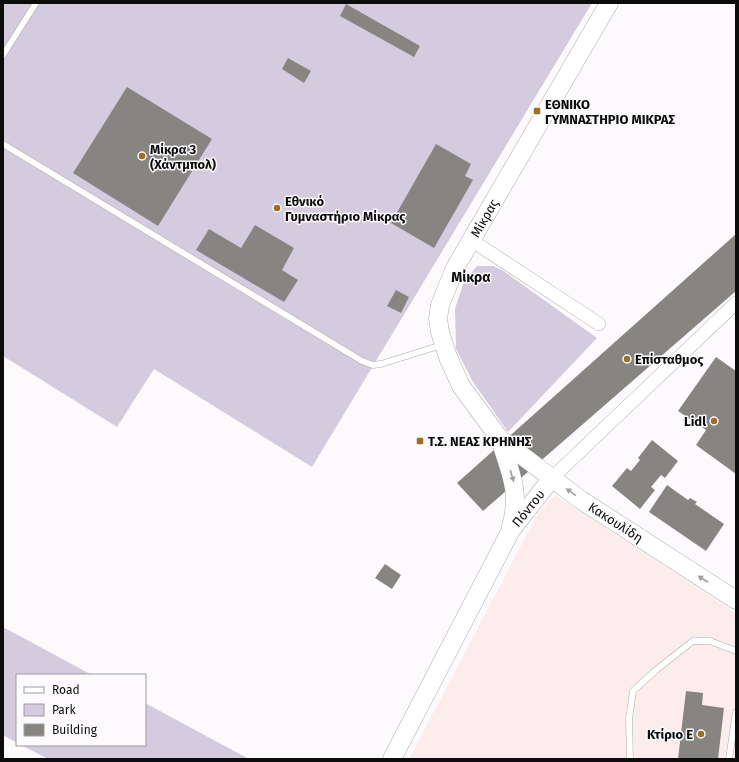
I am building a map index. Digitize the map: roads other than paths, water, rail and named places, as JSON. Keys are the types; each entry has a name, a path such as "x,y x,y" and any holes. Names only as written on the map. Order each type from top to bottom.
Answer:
{"main road":[{"name":"Μίκρας","path":"500,439 461,386 444,344 438,319 440,305 455,268 609,3"},
{"name":"Κακουλίδη","path":"500,439 581,500 736,600"},
{"path":"500,439 515,489 515,514 511,530"},
{"name":"Πόντου","path":"392,759 511,530 552,478"}],"street":[{"path":"471,240 599,324"},
{"name":"Πόντου","path":"552,478 734,305"}],"lane":[{"path":"3,55 36,3"},
{"path":"3,144 362,361 373,364 381,364 444,344"},
{"path":"630,759 629,719 633,692 656,670 693,641 710,641 736,651"},
{"path":"729,759 736,712"}],"place":[{"name":"ΕΘΝΙΚΟ ΓΥΜΝΑΣΤΗΡΙΟ ΜΙΚΡΑΣ","path":"537,111"},
{"name":"Μίκρα 3 (Χάντμπολ)","path":"142,156"},
{"name":"Εθνικό Γυμναστήριο Μίκρας","path":"277,208"},
{"name":"Επίσταθμος","path":"627,359"},
{"name":"Lidl","path":"714,421"},
{"name":"Τ.Σ. ΝΕΑΣ ΚΡΗΝΗΣ","path":"420,441"},
{"name":"Κτίριο Ε","path":"701,734"}],"district":[{"name":"Μίκρα","path":"471,277"}]}
